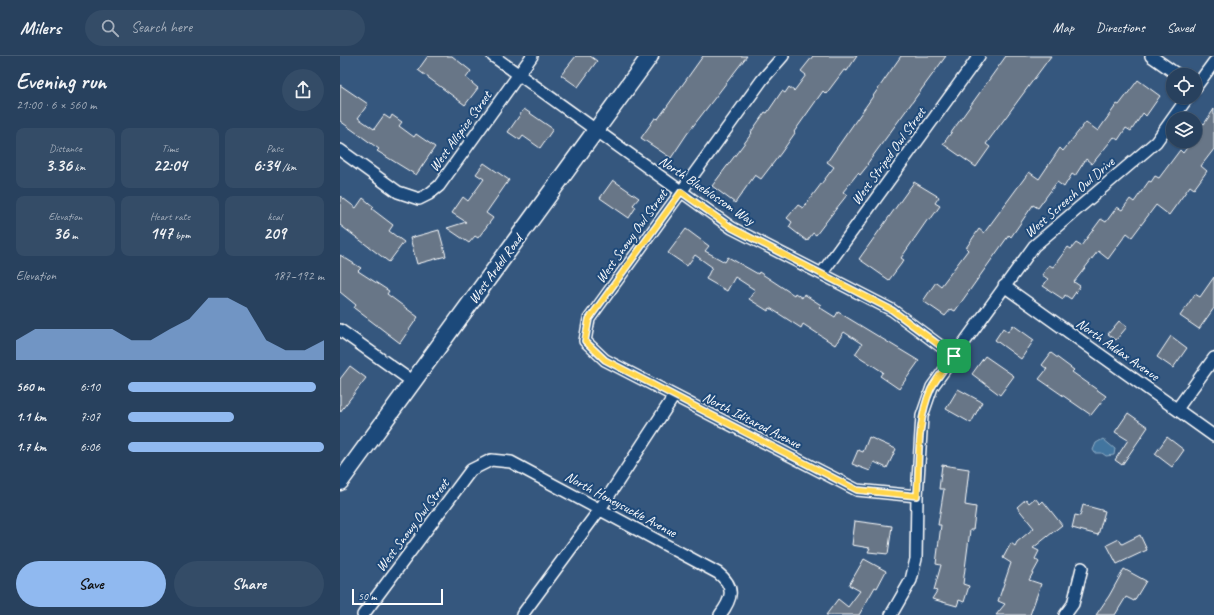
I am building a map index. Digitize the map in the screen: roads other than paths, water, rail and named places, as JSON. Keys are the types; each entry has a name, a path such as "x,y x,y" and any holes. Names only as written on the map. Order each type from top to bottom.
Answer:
{"street":[{"name":"North Blueblossom Way","path":"493,56 732,228 892,310 954,356"},
{"name":"West Allspice Street","path":"340,150 398,192 419,199 429,194 439,186 532,56"},
{"name":"West Ardell Road","path":"340,482 650,56"},
{"name":"West Snowy Owl Street","path":"585,341 589,319 762,80 782,56"},
{"name":"West Striped Owl Street","path":"822,273 979,56"},
{"path":"1151,56 1168,68"},
{"path":"1202,78 1214,62"},
{"name":"West Screech Owl Drive","path":"891,615 911,580 916,559 917,496 922,416 932,387 1034,246 1156,142 1183,104"},
{"name":"North Addax Avenue","path":"1004,286 1214,436"},
{"path":"340,330 413,382"},
{"name":"North Iditarod Avenue","path":"585,341 605,360 857,490 917,496"},
{"path":"1177,409 1214,358"},
{"path":"522,615 600,509 674,396"},
{"name":"West Snowy Owl Street","path":"363,615 471,470 491,460"},
{"name":"North Honeysuckle Avenue","path":"491,460 511,462 718,573 726,579 730,587 728,605 720,615"},
{"path":"1065,615 1073,604 1082,568"}],"water":[{"path":"1103,439 1115,449 1114,455 1106,456 1102,453 1095,453 1093,450 1096,443"}]}
